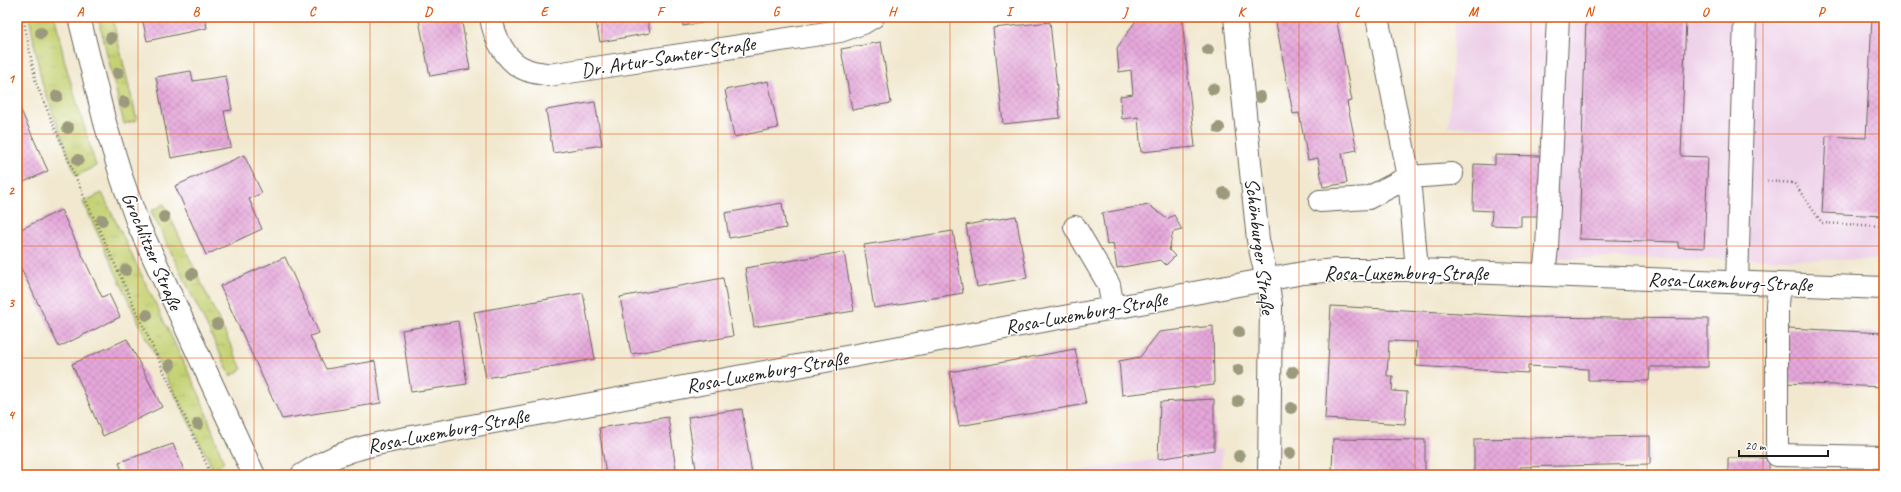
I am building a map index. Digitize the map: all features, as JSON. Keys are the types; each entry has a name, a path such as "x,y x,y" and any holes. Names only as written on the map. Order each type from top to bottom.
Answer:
{"main road":[{"name":"Grochlitzer Straße","path":"79,17 105,123 138,224 254,475"},
{"name":"Dr. Artur-Samter-Straße","path":"491,17 493,30 506,54 526,70 549,75 840,31 863,23 873,17"},
{"name":"Schönburger Straße","path":"1235,17 1258,240 1271,305 1269,475"},
{"path":"1377,17 1409,178 1417,270"},
{"path":"1544,274 1547,248 1558,17"},
{"path":"1737,282 1745,17"},
{"path":"1320,201 1368,198 1409,178 1452,174"},
{"path":"1075,227 1109,285 1113,308"},
{"name":"Rosa-Luxemburg-Straße","path":"302,475 323,461 343,453 401,439 1303,273 1336,270 1417,270 1884,288"},
{"path":"1779,284 1777,305 1777,455 1884,457"}],"path":[{"path":"23,17 36,83 82,192 209,470"},
{"path":"1741,180 1794,183 1822,223 1884,226"}],"shaded area":[{"path":"1455,17 1884,17 1884,260 1541,258 1546,131 1449,126"},
{"path":"1222,449 1221,475 1049,475 1158,459"}],"green space":[{"path":"29,17 55,17 65,63 96,166 76,176 42,83"},
{"path":"98,17 112,17 137,120 124,124"},
{"path":"102,193 200,396 224,463 213,469 144,334 83,202"},
{"path":"164,204 242,369 231,376 151,211"}],"building":[{"path":"142,17 205,17 207,28 147,41"},
{"path":"438,17 461,17 470,69 430,76 419,20"},
{"path":"595,17 647,17 650,33 600,42"},
{"path":"682,17 731,17 731,18 683,26"},
{"path":"1182,17 1195,147 1141,152 1138,117 1122,119 1120,96 1133,94 1131,70 1119,72 1117,48 1137,19"},
{"path":"1275,17 1336,17 1352,101 1347,102 1357,150 1342,153 1347,183 1323,187 1318,158 1308,160 1299,113 1293,114"},
{"path":"1586,17 1686,17 1681,156 1708,157 1704,248 1678,247 1678,242 1579,239"},
{"path":"1872,17 1884,17 1884,216 1822,213 1826,136 1866,138"},
{"path":"1050,22 1060,118 1003,124 993,28"},
{"path":"881,42 891,103 852,110 841,49"},
{"path":"191,71 193,81 226,76 232,110 224,111 231,147 171,158 156,77"},
{"path":"768,81 778,128 734,137 725,90"},
{"path":"595,102 602,145 553,153 546,110"},
{"path":"17,106 19,106 48,171 17,185"},
{"path":"244,155 262,193 249,199 262,229 206,255 175,186"},
{"path":"1495,155 1540,156 1538,216 1521,216 1521,226 1491,225 1492,211 1473,210 1474,164 1495,165"},
{"path":"782,203 786,228 729,238 725,213"},
{"path":"1149,205 1167,219 1174,215 1182,230 1173,232 1169,250 1175,256 1166,265 1161,260 1117,268 1113,243 1107,245 1102,213"},
{"path":"61,210 102,297 109,294 120,317 59,347 17,260 17,231"},
{"path":"1016,216 1027,278 977,287 966,225"},
{"path":"953,231 963,293 874,308 864,245"},
{"path":"844,252 854,311 754,327 745,268"},
{"path":"285,257 319,333 310,336 326,369 375,361 381,403 282,419 220,286"},
{"path":"723,278 733,336 631,354 620,297"},
{"path":"583,293 595,359 486,378 474,312"},
{"path":"1331,306 1531,317 1708,319 1708,367 1650,367 1649,381 1588,380 1588,369 1528,366 1528,373 1416,366 1417,342 1389,341 1387,376 1393,376 1392,391 1407,392 1405,424 1325,419"},
{"path":"458,321 467,384 411,392 402,330"},
{"path":"1213,326 1214,385 1122,395 1119,361 1140,357 1159,332"},
{"path":"1788,328 1884,333 1884,387 1785,383"},
{"path":"127,339 162,407 103,436 72,364"},
{"path":"1075,349 1086,404 959,426 950,372"},
{"path":"1214,399 1214,450 1158,459 1160,402"},
{"path":"742,409 752,475 697,475 688,417"},
{"path":"668,417 677,475 606,475 599,428"},
{"path":"1650,436 1650,464 1520,467 1520,475 1474,475 1474,439"},
{"path":"1333,439 1425,440 1425,474 1332,475"},
{"path":"173,444 186,475 123,475 119,462"},
{"path":"1728,458 1769,458 1769,475 1728,475"}]}
